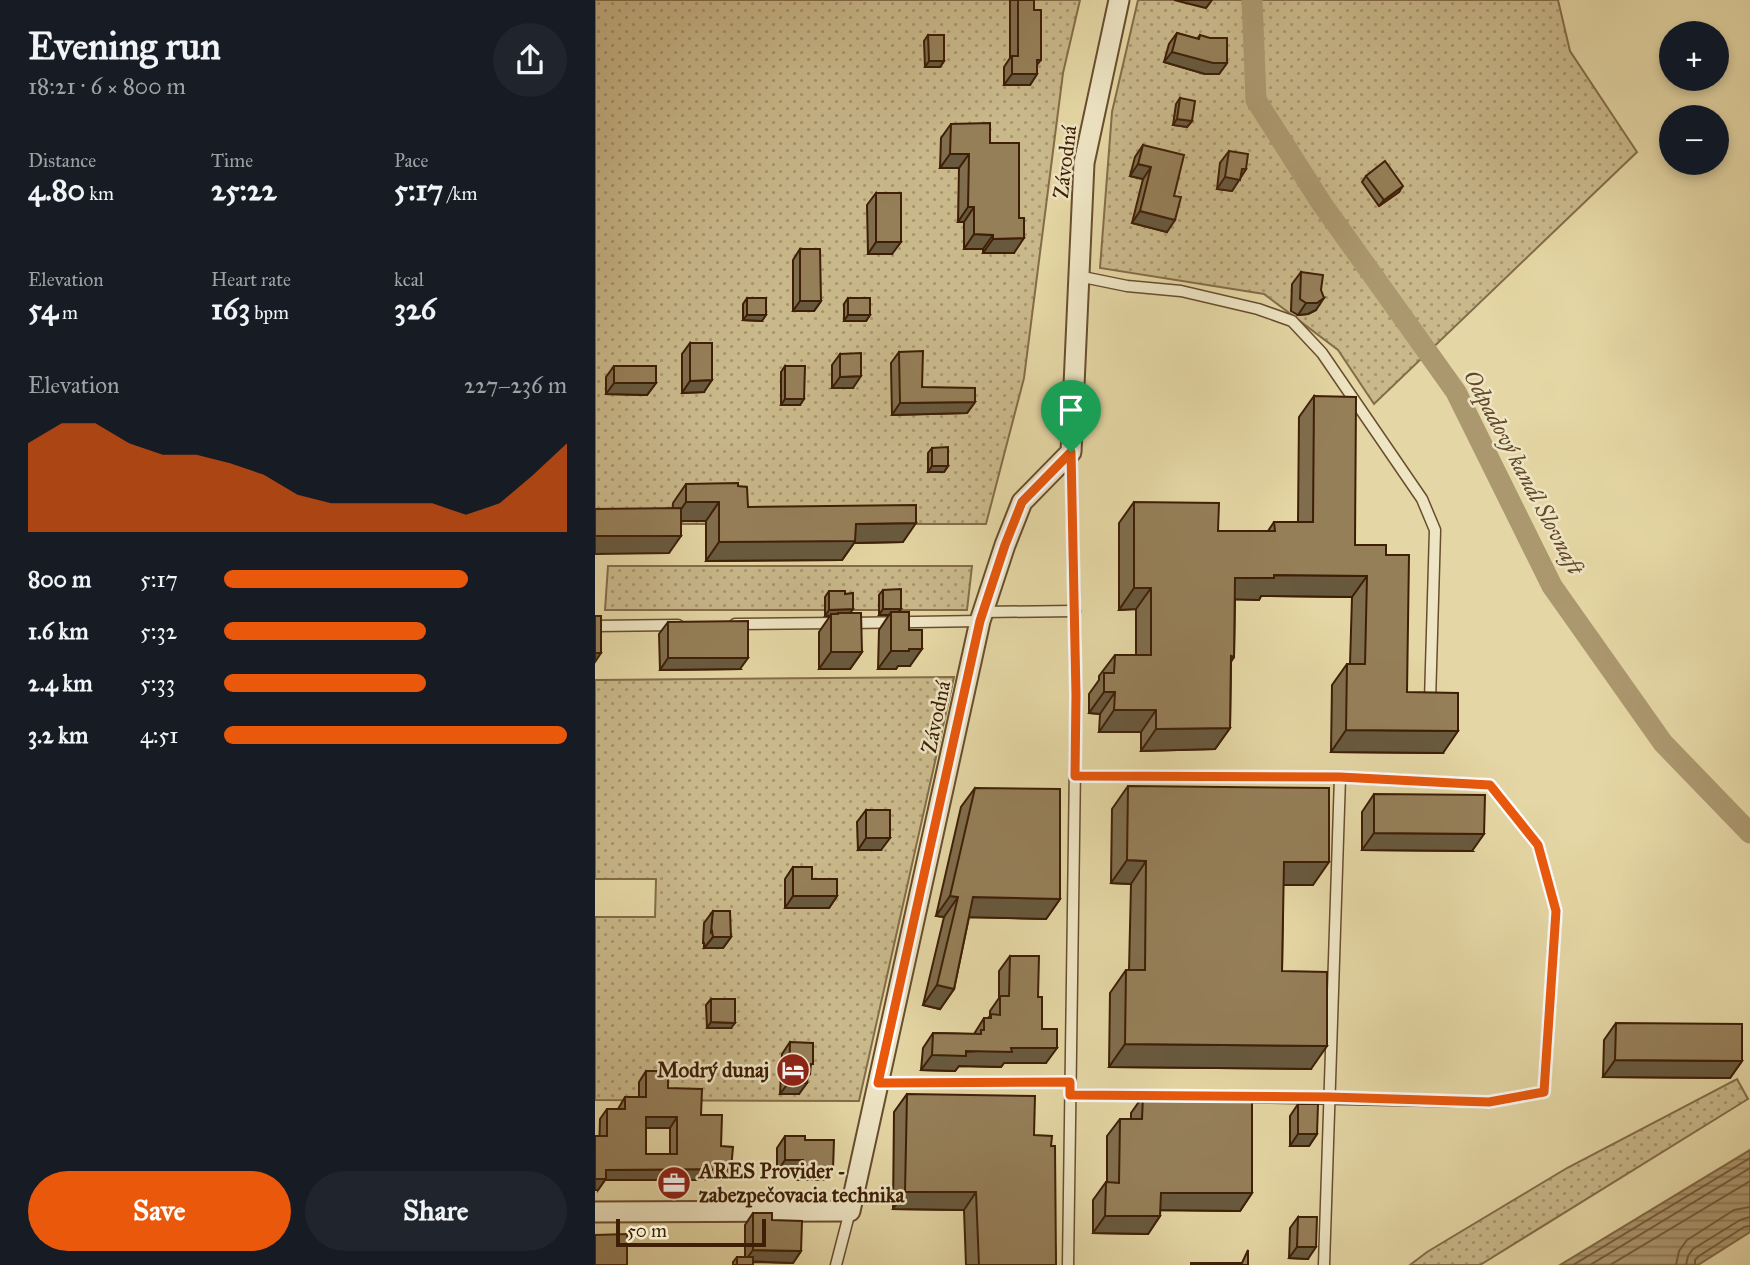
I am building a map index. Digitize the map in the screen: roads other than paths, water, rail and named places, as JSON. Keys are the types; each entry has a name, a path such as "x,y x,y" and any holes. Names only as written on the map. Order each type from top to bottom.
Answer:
{"street":[{"name":"Závodná","path":"850,1211 981,616 1022,502 1071,452 1084,163 1119,0"},
{"path":"595,1212 850,1211"}],"lane":[{"path":"1078,275 1127,286 1181,291 1273,314 1292,321 1322,353 1422,499 1435,530 1430,701"},
{"path":"1068,1265 1075,776 1071,452"},
{"path":"723,624 1075,611"},
{"path":"595,626 682,625"},
{"path":"1070,1095 1329,1097 1489,1102 1544,1092 1556,911 1538,845 1490,785 1340,777 1075,776"},
{"path":"1324,1265 1340,777"},
{"path":"878,1083 1070,1082"},
{"path":"836,1265 850,1211"}],"water":[{"path":"1750,1150 1750,1232 1698,1265 1560,1265"}],"waterway":[{"name":"Odpadový kanál Slovnaft","path":"1252,0 1256,100 1322,204 1456,392 1552,586 1663,743 1750,833"}],"place":[{"name":"Modrý dunaj","path":"793,1070"},
{"name":"ARES Provider - zabezpečovacia technika","path":"674,1183"}]}
